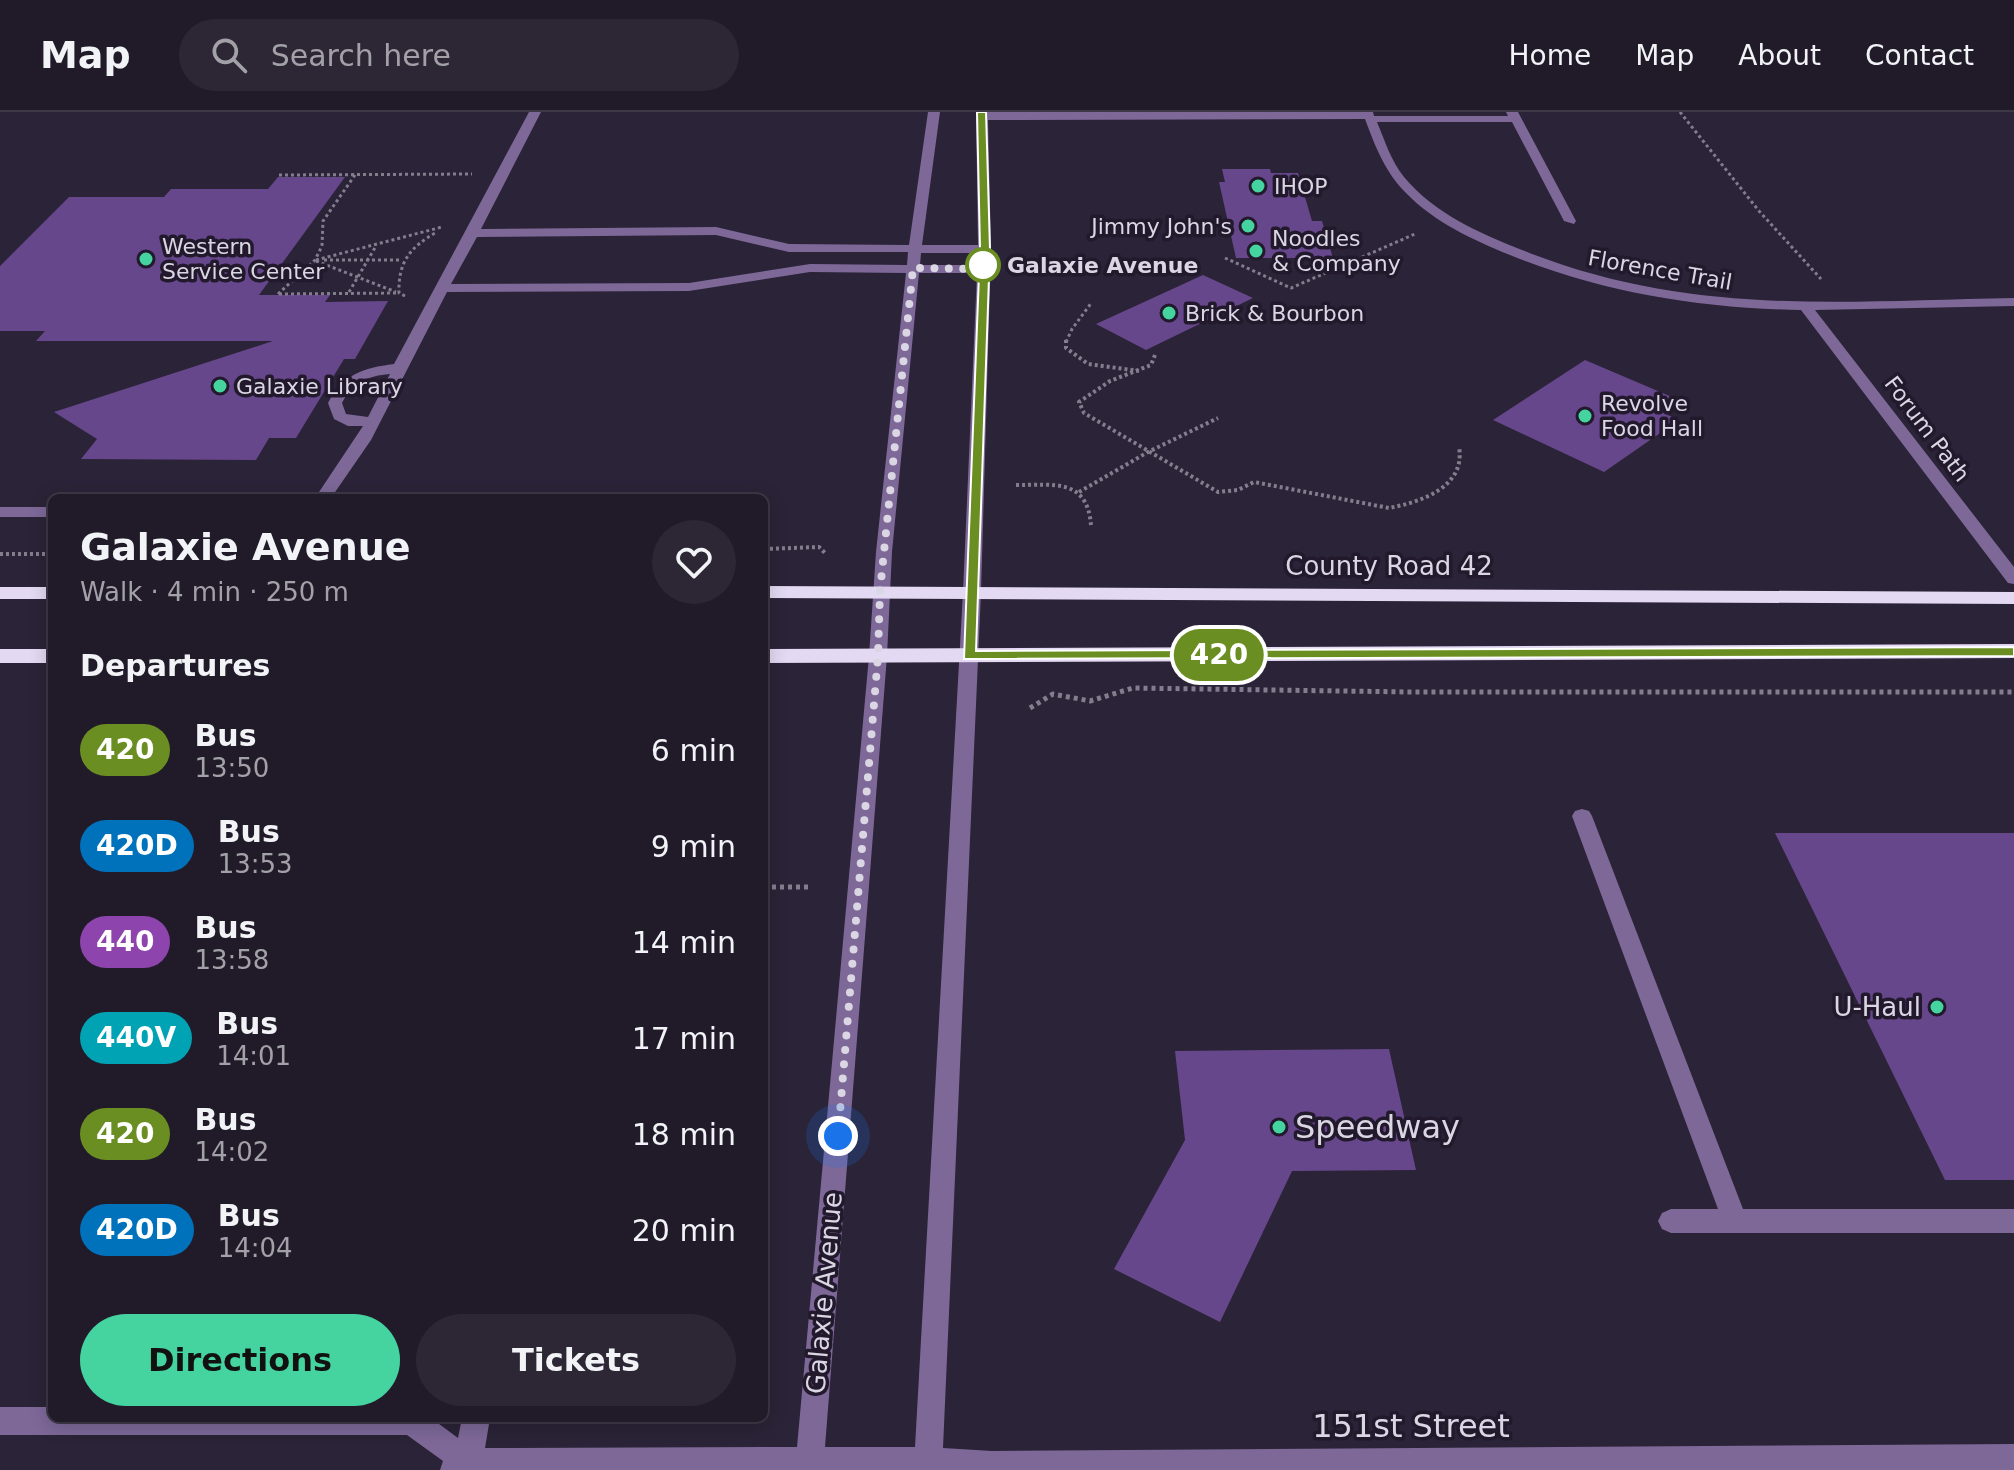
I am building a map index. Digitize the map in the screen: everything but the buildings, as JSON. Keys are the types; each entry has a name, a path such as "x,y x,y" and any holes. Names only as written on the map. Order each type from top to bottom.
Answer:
{"highway":[{"name":"County Road 42","path":"768,592 2014,598"},
{"path":"0,593 48,593"},
{"path":"768,656 2014,651"},
{"path":"0,656 48,656"}],"street":[{"path":"326,494 345,470 535,112"},
{"name":"Galaxie Avenue","path":"809,1466 878,656 880,591 915,249 934,112"},
{"path":"928,1466 972,592 985,249 982,114 1514,115 1570,221"},
{"name":"Florence Trail","path":"1369,116 1392,169 1402,181 1466,231 1579,276 1662,295 1734,304 2014,302"},
{"path":"473,233 716,231 789,248 985,249"},
{"path":"443,288 689,287 810,268 982,269"},
{"name":"Forum Path","path":"1804,305 2014,579"},
{"path":"371,422 348,421 339,416 335,403 340,391 361,374 400,368"},
{"path":"0,512 48,512"},
{"path":"1582,816 1735,1221"},
{"path":"1671,1221 2014,1221"},
{"path":"0,1421 48,1421"},
{"path":"412,1422 461,1466 475,1422"},
{"name":"151st Street","path":"461,1466 928,1466 2014,1458"}],"path":[{"path":"1680,112 1759,211 1822,280"},
{"path":"279,175 485,174"},
{"path":"315,260 399,293 278,294 315,260 322,246 323,221 355,175"},
{"path":"315,260 454,224"},
{"path":"1225,258 1291,288 1415,234"},
{"path":"348,293 377,244"},
{"path":"315,260 402,260"},
{"path":"1092,302 1085,315 1070,327 1065,339 1066,348 1088,364 1139,371"},
{"path":"1155,355 1151,365 1110,381 1079,402 1084,413 1218,492 1238,490 1254,482 1389,508 1411,504 1449,485 1461,458 1459,447"},
{"path":"1079,492 1148,452 1218,418"},
{"path":"1016,485 1052,486 1079,492 1087,499 1091,525"},
{"path":"768,549 819,547 825,553"},
{"path":"0,554 48,554"},
{"path":"1030,708 1053,694 1090,701 1133,688 1411,692 2014,692"},
{"path":"768,887 808,887"}],"bus line":[{"name":"420","path":"982,112 985,249 969,656 2014,651"}],"place":[{"name":"IHOP","path":"1258,186"},
{"name":"Jimmy John's","path":"1248,226"},
{"name":"Noodles & Company","path":"1256,251"},
{"name":"Western Service Center","path":"146,259"},
{"name":"Galaxie Avenue","path":"983,265"},
{"name":"Brick & Bourbon","path":"1169,313"},
{"name":"Galaxie Library","path":"220,386"},
{"name":"Revolve Food Hall","path":"1585,416"},
{"name":"U-Haul","path":"1937,1007"},
{"name":"Speedway","path":"1279,1127"}],"route":[{"path":"838,1136 878,656 880,591 913,268 982,269 983,265"}]}
